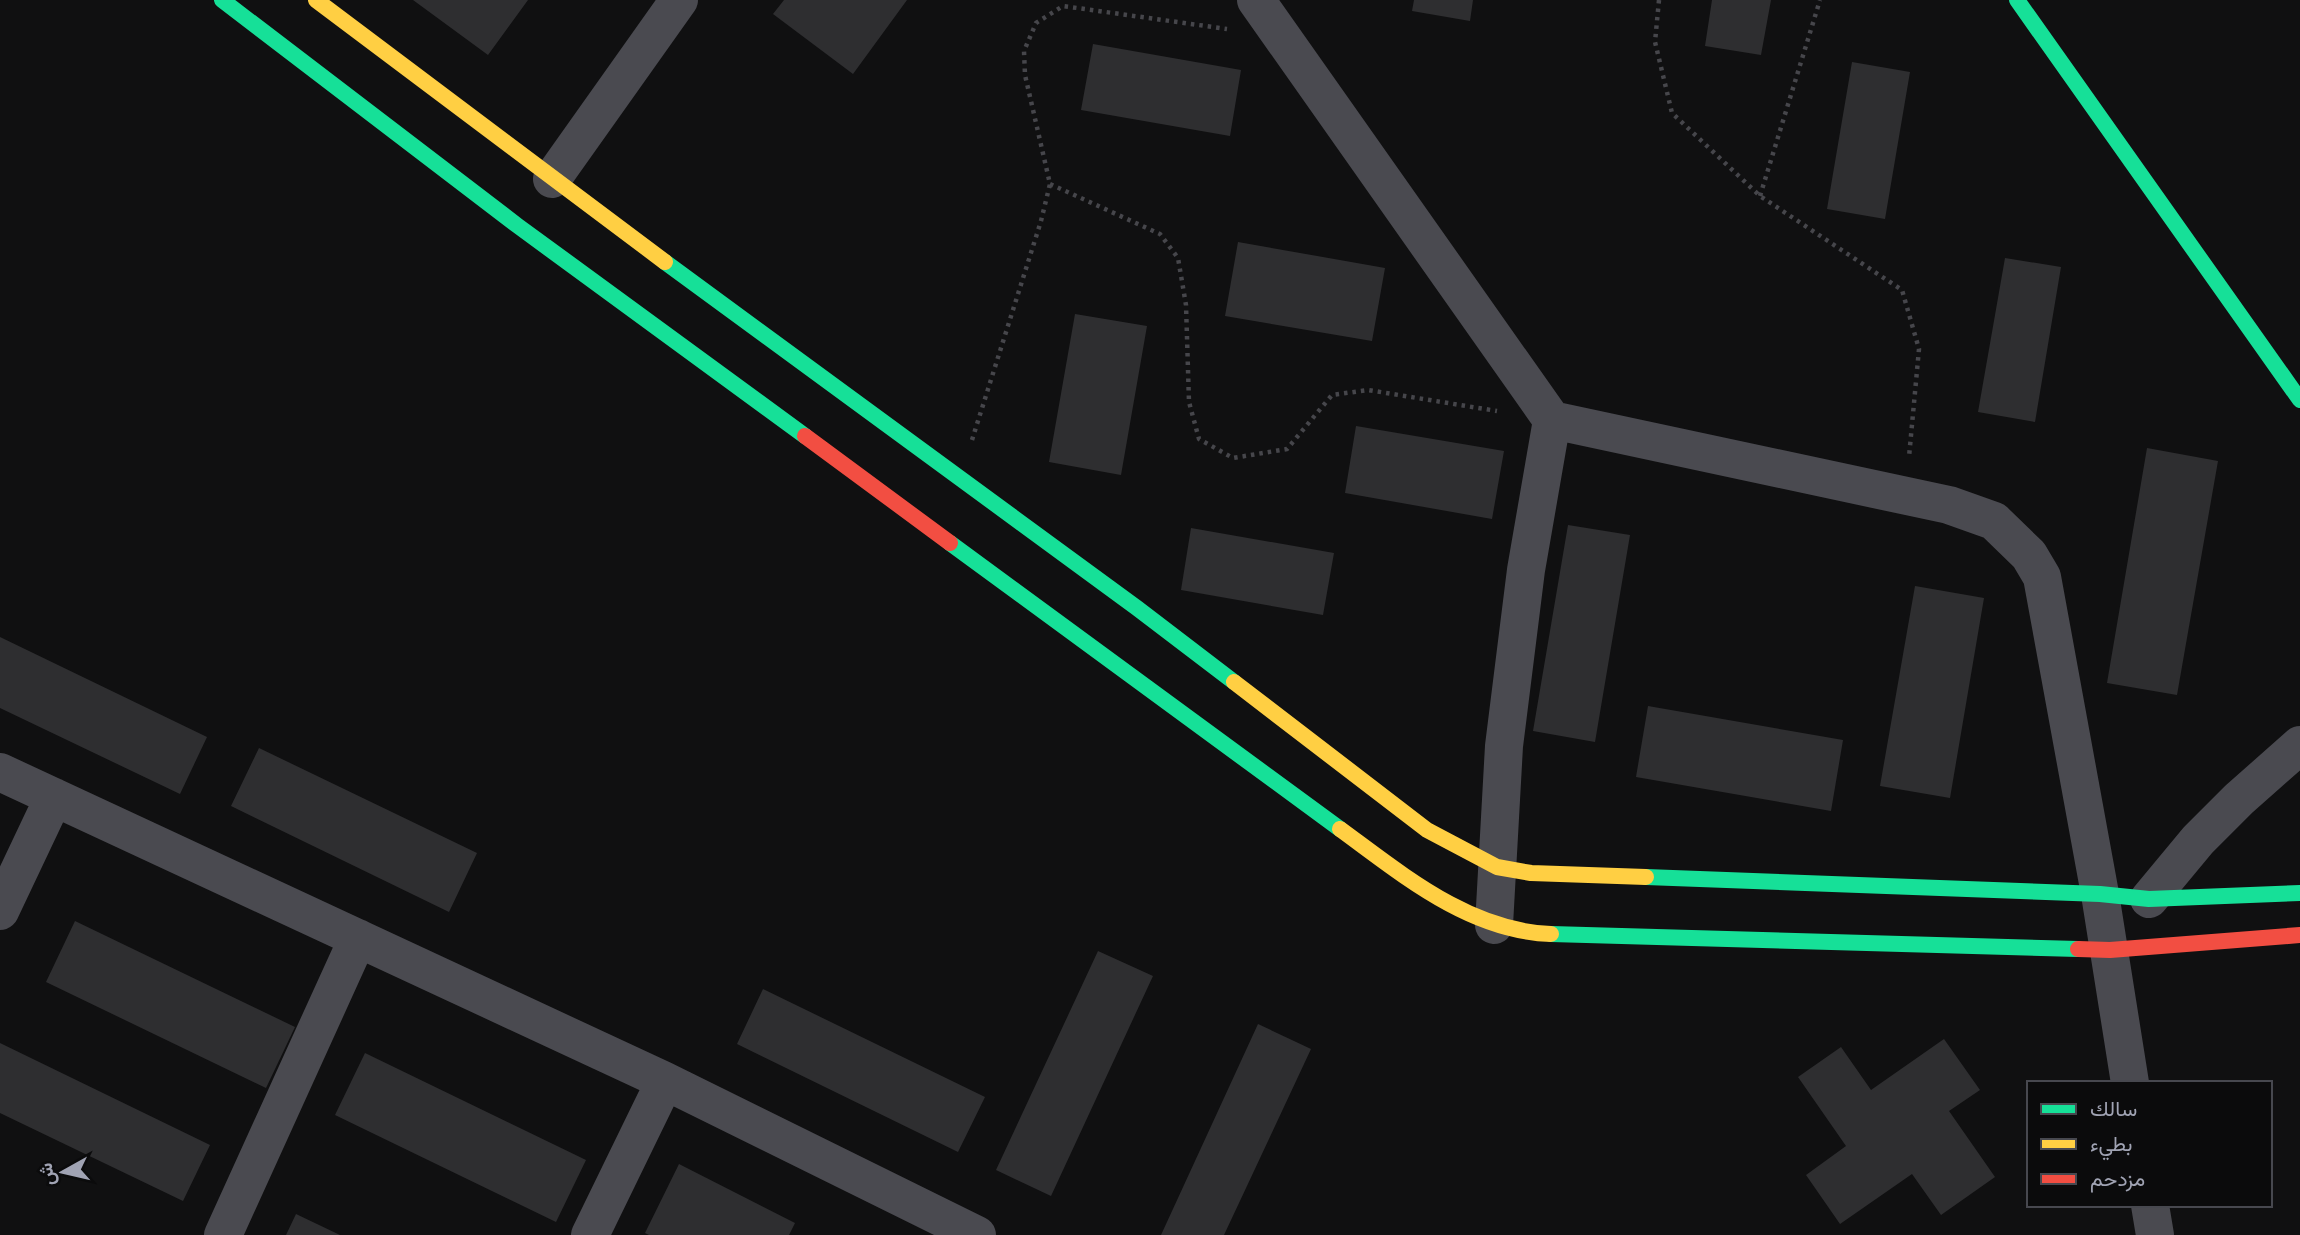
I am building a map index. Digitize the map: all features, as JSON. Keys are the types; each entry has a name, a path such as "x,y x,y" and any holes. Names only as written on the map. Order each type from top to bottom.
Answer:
{"street":[{"path":"222,0 518,226 1422,889 1494,925 1528,933 2110,950 2300,934"},
{"path":"316,0 552,179 1137,608 1426,830 1497,867 1531,873 2149,898 2300,893"},
{"path":"552,179 678,0"},
{"path":"1256,0 1552,420 1949,506 1994,521 2029,555 2042,577 2110,950 2130,1081"},
{"path":"2017,0 2300,400"},
{"path":"1494,925 1504,746 1526,570 1552,420"},
{"path":"2149,898 2238,799 2300,746"},
{"path":"0,772 665,1081 977,1235"},
{"path":"0,911 54,797"},
{"path":"223,1235 358,938"},
{"path":"590,1235 665,1081"},
{"path":"2150,1207 2155,1235"}],"path":[{"path":"1659,0 1655,42 1672,113 1760,197 1902,290 1919,349 1905,496"},
{"path":"1760,197 1820,0"},
{"path":"960,478 1051,184 1025,75 1024,51 1037,23 1063,6 1282,36"},
{"path":"1051,184 1160,234 1178,258 1186,305 1189,402 1199,439 1233,458 1287,449 1332,395 1368,390 1552,420"}],"building":[{"path":"413,0 528,0 488,55"},
{"path":"784,0 907,0 853,74 773,14"},
{"path":"1414,0 1473,0 1470,21 1412,11"},
{"path":"1712,0 1771,0 1761,55 1705,46"},
{"path":"1093,44 1241,70 1230,136 1081,110"},
{"path":"1852,62 1910,72 1885,219 1827,209"},
{"path":"1238,242 1385,268 1372,341 1225,316"},
{"path":"2005,258 2061,267 2035,422 1978,412"},
{"path":"1075,314 1147,326 1121,475 1049,462"},
{"path":"1356,426 1504,451 1492,519 1345,493"},
{"path":"2147,448 2218,461 2177,695 2107,683"},
{"path":"1568,525 1630,535 1595,742 1533,731"},
{"path":"1191,528 1334,553 1323,615 1181,590"},
{"path":"1915,586 1984,598 1950,798 1880,786"},
{"path":"0,637 207,737 180,794 0,708"},
{"path":"1648,706 1843,740 1831,811 1636,777"},
{"path":"259,748 477,853 449,912 231,806"},
{"path":"75,921 295,1027 266,1088 46,982"},
{"path":"1098,951 1153,976 1051,1196 996,1170"},
{"path":"763,989 985,1097 958,1152 737,1044"},
{"path":"1258,1024 1311,1049 1224,1235 1161,1235"},
{"path":"1944,1039 1980,1090 1949,1111 1995,1177 1941,1215 1912,1174 1840,1224 1806,1175 1846,1146 1798,1077 1841,1047 1871,1090"},
{"path":"0,1043 210,1145 183,1201 0,1113"},
{"path":"365,1053 586,1160 556,1222 335,1115"},
{"path":"679,1164 795,1223 789,1235 645,1233"},
{"path":"296,1214 340,1235 286,1235"}],"traffic: fast":[{"path":"222,0 518,226 805,436"},
{"path":"2017,0 2300,400"},
{"path":"665,262 1234,682"},
{"path":"950,543 1340,829"},
{"path":"1646,877 2100,894 2149,899 2300,893"},
{"path":"1551,934 2078,949"}],"traffic: slow":[{"path":"316,0 665,262"},
{"path":"1234,682 1427,830 1497,867 1531,873 1646,877"},
{"path":"1340,829 1413,882 1465,912 1521,931 1551,934"}],"traffic: jam":[{"path":"805,436 950,543"},
{"path":"2078,949 2110,950 2300,935"}]}
